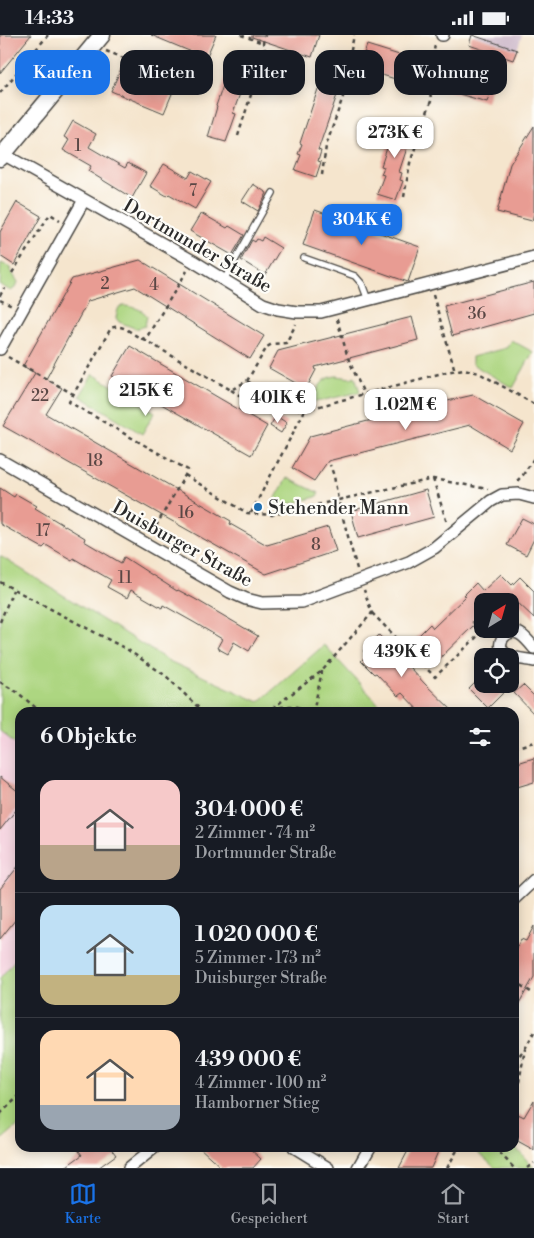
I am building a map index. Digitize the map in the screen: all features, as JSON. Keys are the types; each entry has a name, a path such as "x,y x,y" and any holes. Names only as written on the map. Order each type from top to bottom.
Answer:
{"street":[{"path":"2,156 52,95"},
{"name":"Dortmunder Straße","path":"2,156 193,261 264,304 278,309 297,312 321,312 534,257"},
{"path":"4,353 84,200"},
{"name":"Duisburger Straße","path":"0,460 230,593 262,603 302,602 409,562 434,548 491,501 508,494"},
{"path":"508,494 525,495 534,498"},
{"path":"519,633 534,648"},
{"path":"502,638 500,645 502,651 508,655 534,661"},
{"path":"519,894 534,880"},
{"path":"129,1168 149,1152"},
{"path":"302,1152 328,1168"},
{"path":"358,1168 367,1152"}],"lane":[{"path":"224,280 273,193"},
{"path":"304,258 355,276 362,284 368,300"}],"path":[{"path":"36,50 48,35"},
{"path":"241,35 263,43"},
{"path":"238,136 265,50 263,43 265,35"},
{"path":"322,175 326,146 346,88 354,35"},
{"path":"404,197 410,163 431,101 429,77 440,38"},
{"path":"97,41 120,52"},
{"path":"0,93 15,75"},
{"path":"12,273 50,214 61,221"},
{"path":"143,339 148,335 193,261"},
{"path":"430,284 455,371"},
{"path":"0,296 4,288"},
{"path":"334,308 348,358 365,394"},
{"path":"231,390 247,381 267,347 272,344 286,343 296,325 297,312"},
{"path":"146,544 188,470 69,402 111,328 117,326 125,328 136,337 143,339 255,405"},
{"path":"4,353 73,394"},
{"path":"247,381 295,409 305,410 464,369 479,373 534,405"},
{"path":"250,413 264,390"},
{"path":"251,513 305,410"},
{"path":"185,475 247,513 272,515 433,479 508,494 534,458"},
{"path":"330,465 360,580 372,613 436,677 476,638"},
{"path":"433,479 451,534"},
{"path":"0,582 128,650 166,676 198,707"},
{"path":"0,622 13,590"},
{"path":"274,707 322,671 372,613"},
{"path":"314,707 322,671"},
{"path":"0,682 17,692 35,707"},
{"path":"282,707 292,705 299,707"},
{"path":"519,746 534,742"},
{"path":"519,984 534,994"},
{"path":"519,1056 525,1049 534,1032"},
{"path":"519,1082 525,1049"},
{"path":"0,1114 15,1100"},
{"path":"447,1168 456,1152"},
{"path":"499,1152 514,1168"},
{"path":"527,1168 534,1163"}],"shaded area":[{"path":"474,35 522,35 517,50"},
{"path":"0,731 15,743 15,960 0,978"}],"green space":[{"path":"1,263 10,267 18,282 11,291 0,285"},
{"path":"123,306 143,311 147,316 145,326 137,329 119,322 116,318 118,309"},
{"path":"511,340 533,352 513,388 472,364 472,357 506,348"},
{"path":"93,374 155,412 142,434 80,396"},
{"path":"337,376 351,378 355,376 360,392 311,403 323,382"},
{"path":"287,478 319,493 316,497 286,505 273,503"},
{"path":"0,556 169,661 259,702 324,645 381,707 15,707 15,743 0,731"},
{"path":"15,960 15,1128 0,1141 0,978"},
{"path":"477,1152 519,1152 534,1168 495,1168"}],"building":[{"path":"0,35 31,35 19,50 15,50 15,55 0,73"},
{"path":"151,35 216,35 209,50 187,50"},
{"path":"252,35 319,35 312,57 305,55 305,50 291,50 252,37"},
{"path":"472,35 517,50 513,60 507,58 507,50 484,50 469,45"},
{"path":"367,45 383,50 365,50"},
{"path":"384,50 394,53 394,79 384,76"},
{"path":"120,71 120,95 111,91"},
{"path":"223,85 223,95 239,95 233,113 236,114 226,142 208,137"},
{"path":"121,95 171,95 164,113"},
{"path":"316,95 337,95 318,150 321,151 318,161 321,162 316,177 295,170 301,155 298,154 302,144 300,143"},
{"path":"462,95 489,95 487,102"},
{"path":"397,118 415,124 399,172 402,173 400,180 403,181 396,200 377,194 384,175 381,174 384,167 381,166"},
{"path":"73,121 96,134 89,147 125,168 128,163 146,173 132,198 88,171 91,166 63,150 69,140 64,137"},
{"path":"534,126 534,213 532,221 497,212 510,164"},
{"path":"164,164 188,178 192,171 211,182 195,209 169,194 167,196 150,186"},
{"path":"253,184 267,193 258,211 242,201"},
{"path":"17,202 41,216 14,265 0,256 0,232"},
{"path":"315,210 420,247 408,282 303,245"},
{"path":"201,213 227,228 229,226 244,235 232,255 190,231"},
{"path":"263,237 281,248 265,275 241,260 252,240 255,242 257,239 261,241"},
{"path":"140,260 264,336 250,359 135,287 88,301 46,379 62,388 46,414 231,521 230,524 267,545 328,527 336,551 266,574 3,426 35,373 23,366 72,279"},
{"path":"534,282 534,313 452,336 444,306"},
{"path":"412,317 418,340 315,367 316,370 306,389 269,368 278,351"},
{"path":"130,346 267,426 251,455 112,376"},
{"path":"473,395 524,424 510,449 470,425 328,461 314,481 292,468 310,436"},
{"path":"276,416 287,423 281,433 270,426"},
{"path":"0,488 14,497 16,494 37,506 35,508 85,538 84,541 121,563 124,557 177,591 195,599 258,636 249,651 234,642 228,654 217,648 222,639 195,623 163,605 162,608 131,590 127,598 107,587 111,580 73,558 72,560 46,545 43,548 0,524"},
{"path":"426,490 434,517 358,538 351,511"},
{"path":"522,518 534,524 534,539 526,555 507,545"},
{"path":"501,574 512,585 520,577 534,591 534,618 519,604 519,593 474,593 474,620 472,622 474,625 438,660 416,638 430,624 433,628 466,596 464,595 476,583 483,591"},
{"path":"379,635 449,707 415,707 402,693 398,696 376,673 374,674 361,661 367,655 363,651"},
{"path":"474,684 474,693 503,693 487,707 469,689"},
{"path":"523,685 534,696 534,714 514,693 519,693 519,689"},
{"path":"534,758 534,782 519,786 519,762"},
{"path":"0,777 15,789 15,811 0,830"},
{"path":"15,870 15,920 0,939 0,889"},
{"path":"534,926 534,977 519,1003 519,943 521,939 526,941"},
{"path":"534,1100 534,1150 519,1142 519,1114 524,1117"},
{"path":"80,1152 114,1152 116,1155 98,1168 64,1168 82,1155"},
{"path":"204,1152 253,1152 261,1159 253,1168 222,1168"},
{"path":"407,1152 438,1152 431,1168 399,1168"}],"place":[{"name":"Stehender Mann","path":"258,507"}]}
